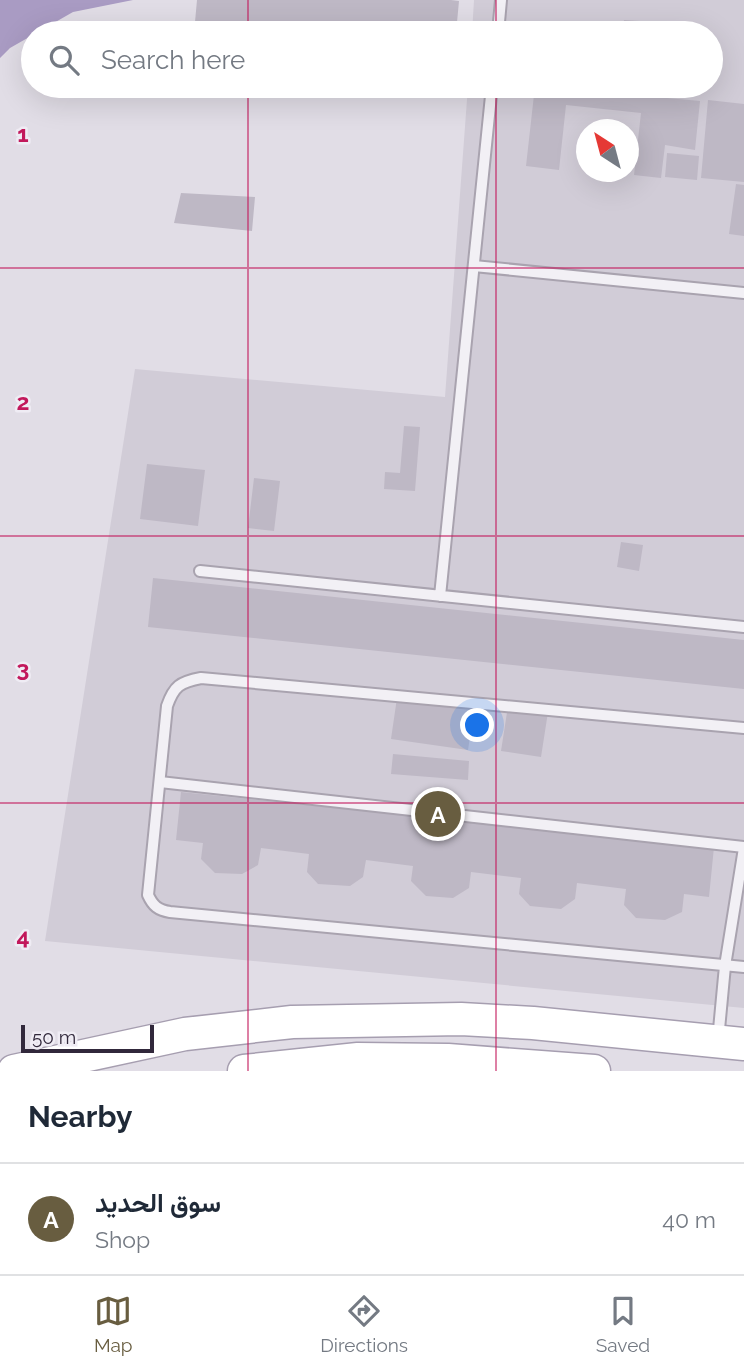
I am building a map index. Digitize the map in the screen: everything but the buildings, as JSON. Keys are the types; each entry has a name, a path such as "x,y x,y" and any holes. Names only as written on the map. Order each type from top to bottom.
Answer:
{"main road":[{"path":"14,1071 185,1034 292,1021 485,1020 731,1042"},
{"path":"244,1071 358,1059 499,1063 594,1071"}],"lane":[{"path":"499,21 501,0"},
{"path":"440,596 491,98"},
{"path":"474,266 744,293"},
{"path":"200,571 744,627"},
{"path":"744,727 201,678 184,682 172,692 167,706 148,895 159,910 744,967"},
{"path":"160,782 744,848 726,966 731,1042"}],"shaded area":[{"path":"0,0 133,0 73,12 57,21 21,21 21,42 0,58"},
{"path":"474,0 744,0 744,1008 45,941 135,369 445,397 467,98 723,98 723,21 473,21"}],"place":[{"name":"سوق الحديد","path":"438,814"}]}
